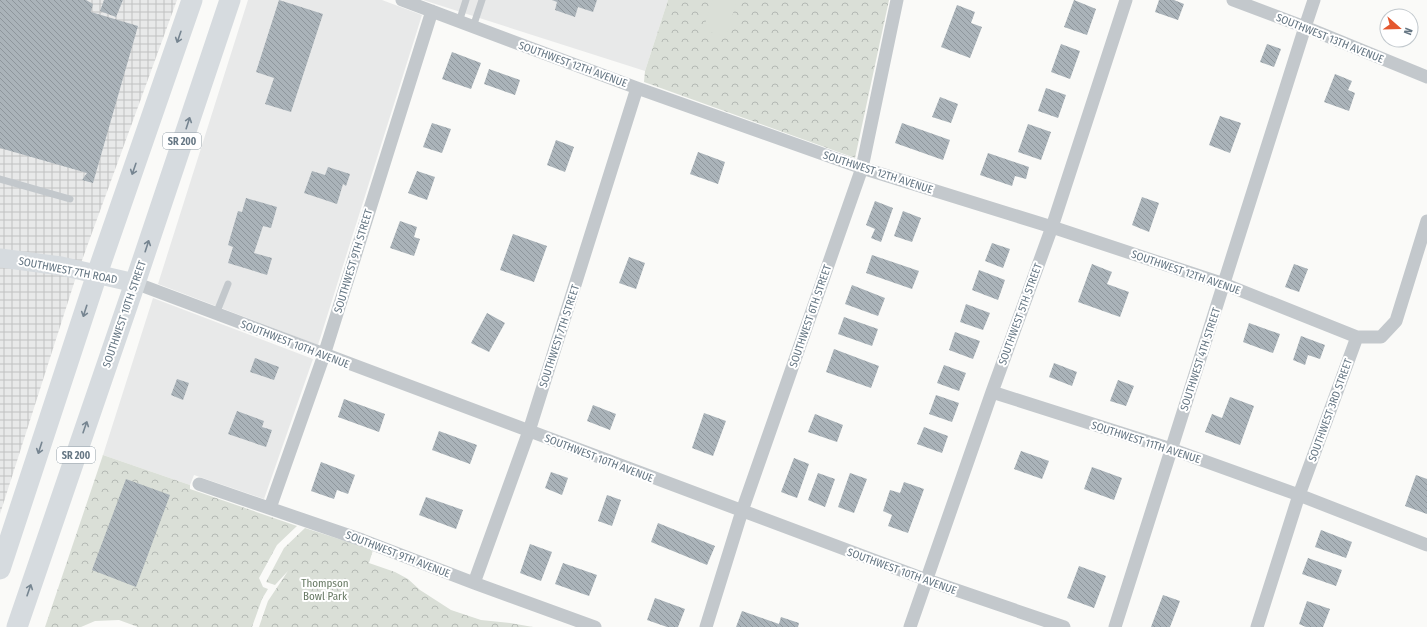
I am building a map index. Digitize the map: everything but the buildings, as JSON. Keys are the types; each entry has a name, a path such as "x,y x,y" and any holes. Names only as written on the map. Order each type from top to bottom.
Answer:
{"main road":[{"name":"SR 200","path":"0,569 97,274 192,0"},
{"name":"SOUTHWEST 10TH STREET","path":"17,627 230,0"}],"street":[{"name":"SOUTHWEST 12TH AVENUE","path":"402,0 637,88 862,168 1052,227 1224,284 1357,337"},
{"name":"SOUTHWEST 6TH STREET","path":"706,627 742,511 862,168 897,0"},
{"name":"SOUTHWEST 5TH STREET","path":"910,627 992,392 1052,227 1126,0"},
{"name":"SOUTHWEST 13TH AVENUE","path":"1233,0 1305,27 1427,77"},
{"name":"SOUTHWEST 4TH STREET","path":"1115,627 1314,0"},
{"name":"SOUTHWEST 9TH STREET","path":"270,508 324,355 432,11"},
{"name":"SOUTHWEST 7TH STREET","path":"474,583 529,431 637,88"},
{"path":"1357,337 1381,336 1396,321 1427,221"},
{"name":"SOUTHWEST 7TH ROAD","path":"0,258 61,266 135,283"},
{"name":"SOUTHWEST 10TH AVENUE","path":"135,283 927,580 1064,627"},
{"name":"SOUTHWEST 3RD STREET","path":"1257,627 1299,495 1357,337"},
{"name":"SOUTHWEST 11TH AVENUE","path":"992,392 1171,449 1299,495 1427,545"},
{"name":"SOUTHWEST 9TH AVENUE","path":"200,484 362,540 595,627"}],"lane":[{"path":"459,22 466,0"},
{"path":"473,26 482,0"},
{"path":"0,179 70,200"},
{"path":"216,314 228,284"}],"shaded area":[{"path":"0,0 177,0 81,263 0,251"},
{"path":"248,0 382,0 422,15 318,345 158,284"},
{"path":"423,0 668,0 645,71"},
{"path":"0,266 76,277 0,514"},
{"path":"153,298 313,359 264,499 194,475 190,485 103,455"}],"green space":[{"path":"668,0 889,0 855,158 644,82 645,71"},
{"path":"713,0 737,0 726,37 703,30"},
{"path":"103,455 190,485 190,489 297,526 277,545 259,578 263,587 268,589 262,599 252,627 138,627 119,620 95,621 81,627 45,627"},
{"name":"Thompson Bowl Park","path":"305,528 373,550 369,563 395,572 408,579 420,590 451,610 481,620 533,627 259,627 268,601 288,571 275,585 266,582 284,548"}]}
